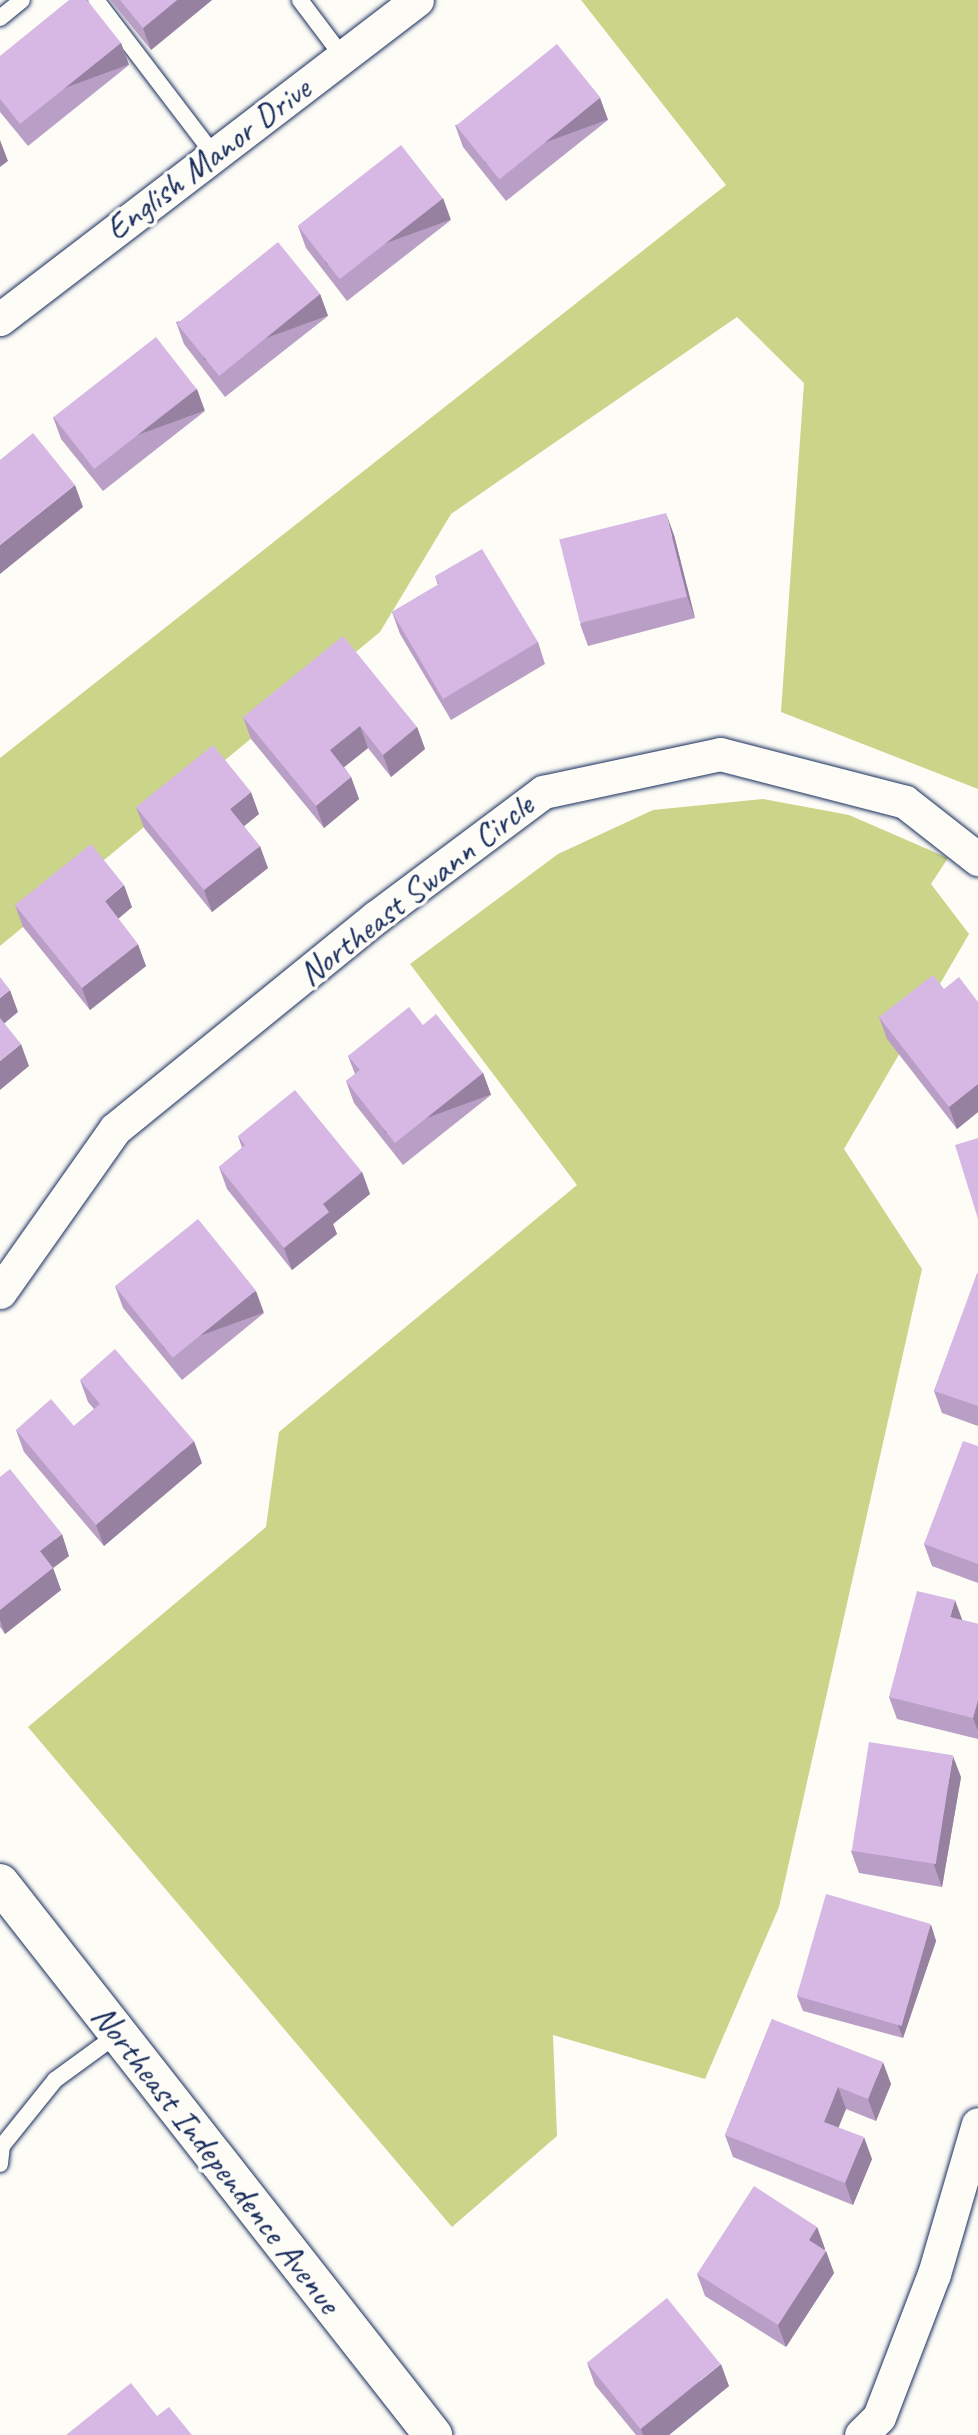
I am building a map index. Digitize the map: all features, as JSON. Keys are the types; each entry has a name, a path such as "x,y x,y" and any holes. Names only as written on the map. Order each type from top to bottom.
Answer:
{"street":[{"name":"English Manor Drive","path":"0,319 417,0"},
{"name":"Northeast Swann Circle","path":"0,1292 114,1129 376,917 542,792 720,754 905,802 978,859"},
{"name":"Northeast Independence Avenue","path":"0,1883 433,2435"},
{"path":"861,2435 879,2417 933,2274 978,2124"}],"lane":[{"path":"0,18 22,0"},
{"path":"96,0 214,155"},
{"path":"300,0 343,57"},
{"path":"0,2164 2,2146 55,2080 118,2034"}],"green space":[{"path":"581,0 978,0 978,789 781,712 804,383 737,317 451,514 380,632 0,946 0,758 726,185"},
{"path":"763,799 849,815 948,858 931,884 969,934 844,1149 922,1269 779,1907 705,2079 553,2035 557,2136 452,2227 28,1727 266,1527 279,1432 577,1185 410,964 558,854 653,810"}],"building":[{"path":"69,0 87,0 121,43 20,124 0,99 0,56"},
{"path":"120,0 177,0 143,28"},
{"path":"557,44 600,98 499,179 456,126"},
{"path":"401,145 443,199 340,279 298,226"},
{"path":"278,242 320,294 219,376 177,324"},
{"path":"156,337 197,389 94,469 54,417"},
{"path":"33,433 75,485 0,545 0,460"},
{"path":"666,513 687,596 580,623 559,540"},
{"path":"482,549 538,642 443,699 392,612 439,584 435,576"},
{"path":"343,636 417,727 383,755 360,726 330,750 351,777 316,806 243,717"},
{"path":"213,745 251,792 230,809 260,846 204,890 136,807"},
{"path":"91,844 124,885 105,901 138,944 82,988 15,905"},
{"path":"933,975 944,989 959,977 978,1002 978,1084 949,1107 879,1017"},
{"path":"0,977 10,990 0,998"},
{"path":"409,1007 423,1025 436,1014 483,1073 395,1143 346,1081 360,1070 348,1056"},
{"path":"0,1018 21,1044 0,1061"},
{"path":"295,1090 362,1172 323,1204 329,1212 284,1248 219,1167 245,1145 238,1136"},
{"path":"978,1138 978,1219 955,1145"},
{"path":"198,1219 256,1290 173,1358 115,1286"},
{"path":"978,1273 978,1406 934,1391"},
{"path":"115,1349 194,1441 96,1525 16,1430 51,1399 74,1426 100,1404 80,1380"},
{"path":"963,1441 978,1446 978,1564 924,1544"},
{"path":"10,1469 62,1534 40,1551 53,1568 0,1610 0,1477"},
{"path":"917,1591 955,1600 950,1617 978,1624 978,1700 973,1718 889,1697"},
{"path":"869,1742 953,1755 936,1864 852,1851"},
{"path":"826,1894 931,1924 902,2026 797,1996"},
{"path":"772,2019 883,2062 868,2099 838,2087 824,2122 864,2137 845,2183 725,2135"},
{"path":"754,2186 817,2227 809,2240 826,2251 778,2325 697,2274"},
{"path":"667,2298 720,2364 640,2429 587,2363"},
{"path":"131,2383 157,2416 169,2407 192,2435 66,2435"}]}
